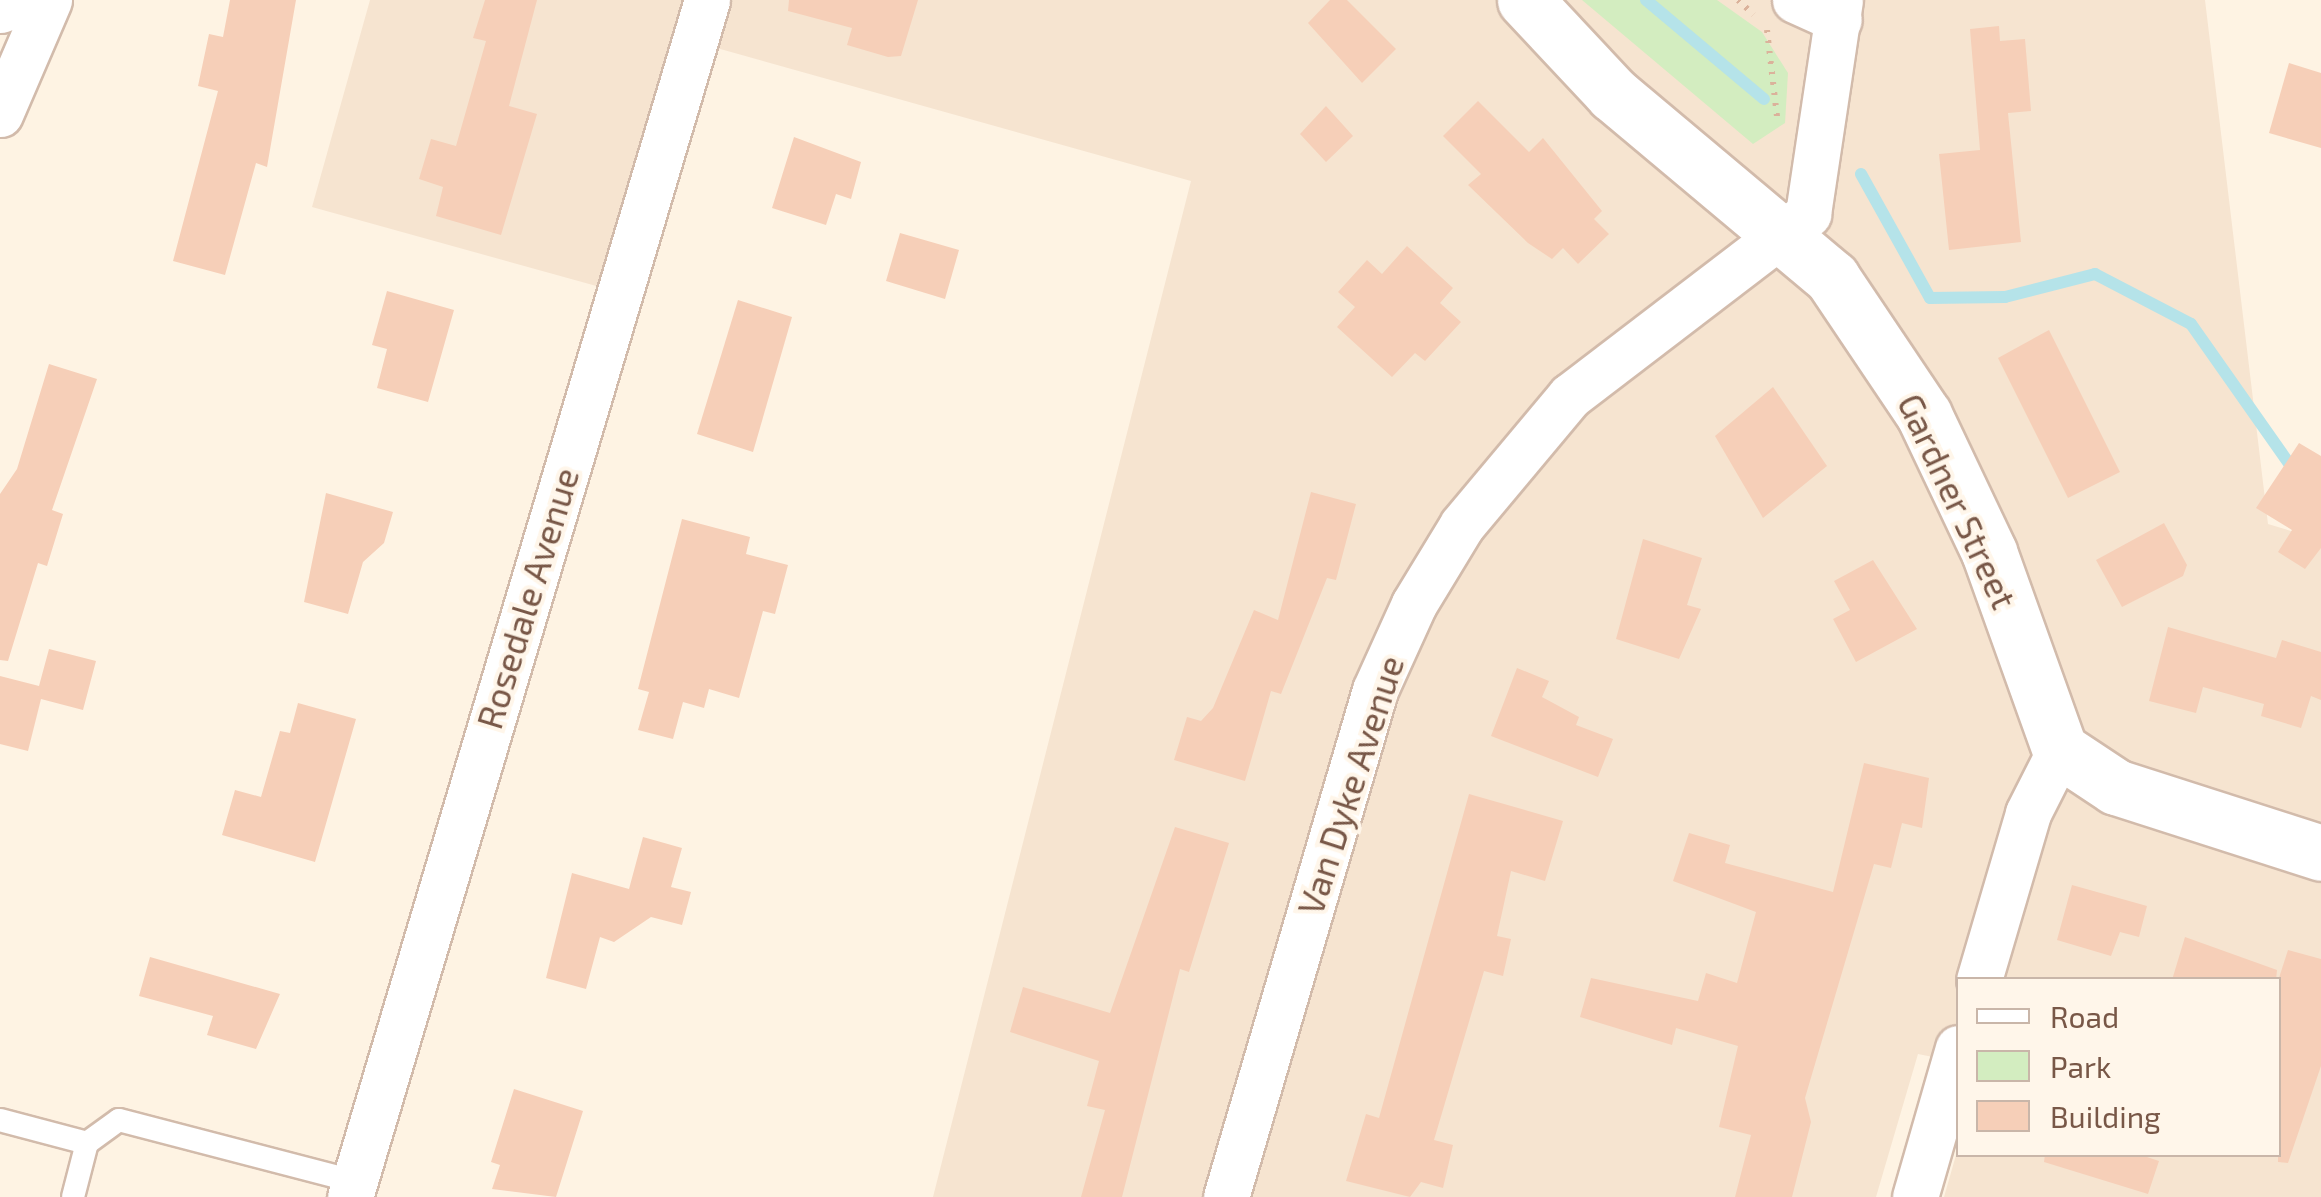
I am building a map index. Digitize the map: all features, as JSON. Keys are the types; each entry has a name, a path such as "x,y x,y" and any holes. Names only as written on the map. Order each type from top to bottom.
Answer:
{"street":[{"path":"0,10 26,0"},
{"path":"0,114 48,0"},
{"name":"Rosedale Avenue","path":"352,1189 707,0"},
{"name":"Gardner Street","path":"1525,0 1613,94 1832,278 1924,415 1989,552 2060,750"},
{"path":"1795,0 1839,10"},
{"name":"Van Dyke Avenue","path":"1226,1197 1374,690 1414,604 1462,525 1570,396 1786,238 1814,198 1839,10"},
{"path":"1979,977 2028,813 2060,750 2116,787 2321,853"},
{"path":"1914,1197 1956,1055"}],"lane":[{"path":"0,1120 87,1143"},
{"path":"72,1197 87,1143 118,1120 352,1189"}],"path":[{"path":"1738,0 1767,27 1779,137"}],"shaded area":[{"path":"370,0 2205,0 2268,524 2321,540 2321,1197 1944,1197 1956,1155 2281,1157 2281,977 1956,977 1956,1062 1918,1054 1876,1197 933,1197 1191,181 674,36 600,287 312,207"}],"green space":[{"path":"1582,0 1717,0 1762,32 1788,73 1785,123 1753,144"}],"building":[{"path":"230,0 296,0 267,167 256,163 225,275 173,261 218,91 198,86 209,34 223,37"},
{"path":"485,0 537,0 509,106 537,114 501,235 436,216 443,187 419,179 431,139 456,146 486,41 473,38"},
{"path":"789,0 918,0 901,56 888,57 847,45 852,28 788,11"},
{"path":"1330,0 1347,0 1396,49 1362,83 1308,23"},
{"path":"1999,26 2000,41 2025,39 2031,111 2008,113 2021,242 1949,250 1939,154 1980,150 1970,29"},
{"path":"2289,63 2321,73 2321,148 2269,133"},
{"path":"1478,101 1529,152 1543,138 1602,211 1594,219 1609,234 1578,264 1563,248 1552,259 1528,243 1468,185 1481,174 1443,136"},
{"path":"1326,106 1353,136 1326,162 1300,134"},
{"path":"794,137 861,162 851,199 836,194 826,225 772,208"},
{"path":"900,233 959,250 945,299 886,281"},
{"path":"1407,246 1453,288 1440,303 1461,322 1425,361 1415,353 1392,377 1337,327 1355,307 1338,292 1367,260 1382,274"},
{"path":"387,291 454,310 428,402 377,388 387,349 372,345"},
{"path":"738,300 792,317 753,452 697,434"},
{"path":"2049,330 2120,472 2068,498 1998,358"},
{"path":"49,364 97,379 52,510 63,514 47,566 38,563 8,661 0,660 0,494 17,469"},
{"path":"1773,387 1827,466 1763,518 1715,436"},
{"path":"2299,443 2321,456 2321,548 2305,569 2278,552 2292,530 2256,508"},
{"path":"1311,492 1356,504 1336,580 1327,578 1281,694 1271,691 1245,781 1174,760 1187,717 1201,721 1213,708 1254,610 1278,620"},
{"path":"326,493 393,512 384,543 363,562 348,614 304,602"},
{"path":"682,519 750,537 746,554 788,565 775,614 763,611 739,698 709,689 704,708 683,702 673,739 638,730 649,692 638,689"},
{"path":"2164,523 2187,565 2183,576 2122,607 2096,560"},
{"path":"1643,539 1702,558 1687,605 1701,609 1679,659 1616,639"},
{"path":"1873,560 1917,629 1856,662 1833,619 1850,610 1834,581"},
{"path":"2168,627 2276,658 2282,640 2321,652 2321,700 2311,696 2301,728 2261,716 2264,704 2203,687 2196,713 2149,701"},
{"path":"49,649 96,661 83,710 41,699 28,751 0,744 0,676 39,686"},
{"path":"1517,668 1549,681 1542,697 1579,717 1576,725 1613,739 1598,777 1491,736"},
{"path":"298,703 356,719 315,862 222,835 235,790 261,797 280,731 290,733"},
{"path":"1864,763 1929,778 1922,828 1902,823 1891,868 1874,864 1805,1098 1811,1122 1792,1197 1735,1197 1751,1135 1719,1127 1738,1046 1676,1028 1672,1045 1580,1017 1591,978 1698,1001 1706,973 1737,983 1756,912 1673,881 1689,833 1730,845 1725,863 1833,892"},
{"path":"1469,794 1563,821 1545,881 1511,871 1497,936 1511,939 1503,976 1484,971 1434,1140 1453,1145 1443,1188 1421,1182 1410,1197 1346,1181 1366,1114 1379,1118"},
{"path":"1175,827 1229,843 1189,972 1180,969 1122,1197 1081,1197 1105,1110 1087,1106 1099,1061 1010,1032 1023,987 1110,1013"},
{"path":"643,837 682,848 671,887 691,892 682,925 651,917 614,942 600,937 586,989 546,978 572,873 629,889"},
{"path":"2072,885 2147,906 2139,937 2120,932 2111,956 2057,940"},
{"path":"2185,937 2277,970 2276,977 2173,977"},
{"path":"2288,950 2321,959 2321,1066 2288,1163 2278,1162 2279,977"},
{"path":"150,957 280,994 256,1049 207,1035 213,1016 139,996"},
{"path":"514,1089 583,1111 556,1197 492,1189 500,1165 491,1162"},
{"path":"2045,1157 2147,1157 2159,1161 2148,1194 2044,1162"}],"waterway":[{"path":"1646,0 1764,99"},
{"path":"1861,174 1930,298 2005,297 2095,274 2191,324 2295,472"}]}
